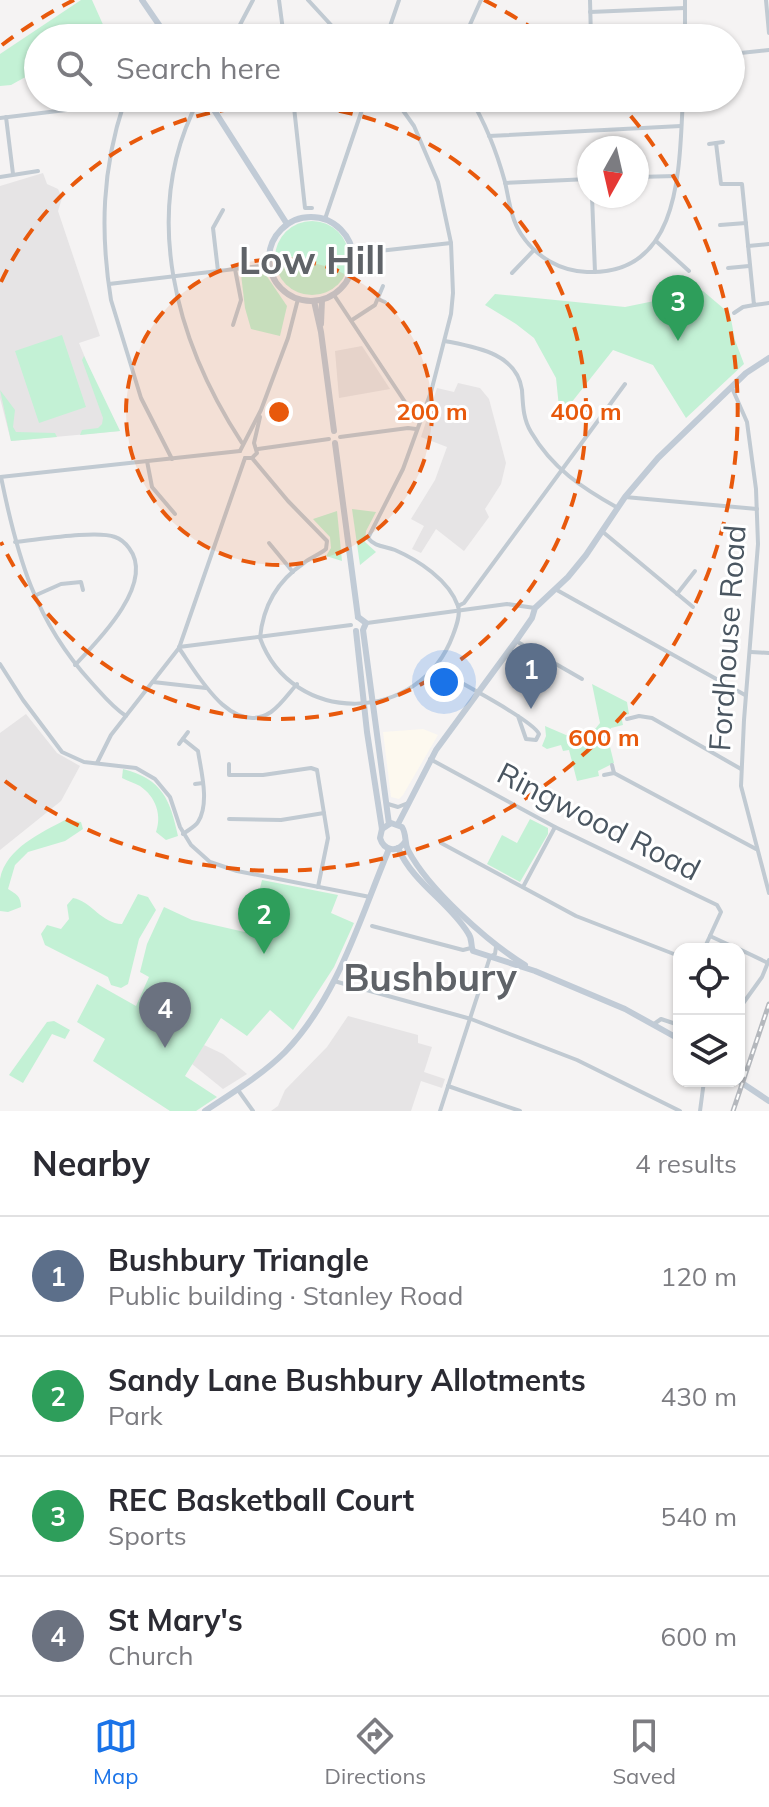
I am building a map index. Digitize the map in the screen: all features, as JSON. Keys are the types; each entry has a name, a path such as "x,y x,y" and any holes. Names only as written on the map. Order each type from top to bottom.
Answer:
{"street":[{"path":"142,0 158,24"},
{"path":"240,24 253,0"},
{"path":"279,0 282,24"},
{"path":"308,0 330,24"},
{"path":"391,24 399,0"},
{"path":"470,24 481,0"},
{"path":"590,0 590,24"},
{"path":"685,0 685,24"},
{"path":"766,0 769,33"},
{"path":"590,12 685,8"},
{"path":"745,53 769,50"},
{"path":"13,174 3,117 46,112"},
{"path":"121,112 114,131 106,182 103,233 108,284 141,398 172,459"},
{"path":"192,112 171,181 169,223 172,276 193,350 222,412 245,442 254,443"},
{"path":"216,112 287,224"},
{"path":"295,112 305,208"},
{"path":"325,219 361,112"},
{"path":"404,112 426,148 438,182 451,243 452,303 445,341 403,469 369,533 369,541 424,566 445,586 459,608"},
{"path":"477,112 505,183 513,218 534,250 560,266 595,272 629,263 656,241 670,213 682,112"},
{"path":"489,136 681,126"},
{"path":"709,144 723,142"},
{"path":"716,143 721,184 742,184 754,305"},
{"path":"0,177 38,171"},
{"path":"649,177 676,176"},
{"path":"505,183 577,180"},
{"path":"298,209 312,208"},
{"path":"592,208 595,272"},
{"path":"218,271 213,228 223,210"},
{"path":"304,218 325,219 342,231 349,241 352,254 350,275 334,295 314,301 298,299 280,288 269,265 273,240 287,224 304,218"},
{"path":"720,225 746,223"},
{"path":"656,241 689,271"},
{"path":"352,254 451,243"},
{"path":"748,246 769,244"},
{"path":"512,273 534,250"},
{"path":"108,284 269,265"},
{"path":"728,268 750,266"},
{"path":"233,325 241,300 235,269"},
{"path":"352,320 372,307 383,286"},
{"path":"334,295 413,414 420,419"},
{"path":"240,451 261,410 288,338 298,299"},
{"path":"378,299 385,302"},
{"path":"321,332 322,300"},
{"path":"314,301 321,332 358,617"},
{"path":"734,313 743,307 769,303"},
{"path":"445,341 490,352 508,363 521,386 529,430 561,472 618,508"},
{"path":"398,824 430,759 532,618 535,608 586,555 625,497 658,458 731,386 769,358"},
{"path":"252,458 288,501 326,538 323,553 305,561 276,589 268,602 260,638 270,658 297,684 315,695 336,702 368,705 411,688 435,668 448,648 459,608 625,384"},
{"name":"Fordhouse Road","path":"731,386 747,422 758,544 741,786 769,893"},
{"path":"258,449 254,443 261,410"},
{"path":"408,428 413,414"},
{"path":"252,458 258,449 416,429"},
{"path":"126,716 115,709 75,665 34,596 14,542 0,477 240,451"},
{"path":"240,451 245,458"},
{"path":"245,458 252,458"},
{"path":"97,763 111,735 179,648 245,458"},
{"path":"147,461 152,487 175,514"},
{"path":"625,497 757,509"},
{"path":"601,531 693,607"},
{"path":"14,542 101,535 116,537 133,553 136,572 128,597 98,641 75,665"},
{"path":"269,543 293,572"},
{"path":"677,594 695,571"},
{"path":"81,582 83,590"},
{"path":"34,596 61,584 91,582"},
{"path":"555,589 746,695"},
{"path":"179,648 351,625 362,628 459,608 507,604 535,608"},
{"path":"351,625 352,620 358,617"},
{"path":"358,617 363,619 368,705 382,829 380,841 389,849 398,848 405,842"},
{"path":"516,641 582,679"},
{"path":"179,648 228,709 250,718 272,711 297,684"},
{"path":"751,652 769,653"},
{"path":"0,664 62,752 77,760 136,768 155,779 170,797 183,834 199,854 217,865 370,897"},
{"path":"435,668 518,716 538,730 536,740 526,739 518,716"},
{"path":"153,682 189,684 209,689"},
{"path":"368,705 389,824"},
{"path":"634,710 635,717"},
{"path":"627,719 652,718 741,769"},
{"path":"183,834 198,824 203,809 198,751 181,742 188,732"},
{"name":"Ringwood Road","path":"430,759 555,827 717,905 721,912 710,936"},
{"path":"229,764 229,775 263,775 315,768 328,838 318,887"},
{"path":"612,765 614,773"},
{"path":"604,775 614,773 756,849"},
{"path":"195,784 203,783"},
{"path":"386,803 398,807 408,803"},
{"path":"229,819 281,820 324,813"},
{"path":"382,829 389,824 398,824 405,832 409,852 432,882 496,947 535,971"},
{"path":"523,887 555,827"},
{"path":"441,843 592,923 673,954"},
{"path":"398,848 426,888 465,929 471,939 471,948"},
{"path":"205,1111 285,1052 313,1015 334,981 389,849"},
{"path":"372,926 463,950 471,948 535,971 673,1035"},
{"path":"471,939 480,933"},
{"path":"707,943 710,936 726,943"},
{"path":"440,1111 490,957 495,954 496,947"},
{"path":"745,951 768,961 762,977 745,1001"},
{"path":"334,981 471,1019 577,1060 680,1111"},
{"path":"654,1024 661,1019 673,1023"},
{"path":"745,1085 768,1098"},
{"path":"448,1086 520,1111"},
{"path":"700,1111 703,1087"},
{"path":"237,1089 253,1111"}],"shaded area":[{"path":"43,173 47,184 58,189 62,198 58,211 100,336 79,343 120,431 11,441 0,398 0,186"},
{"path":"362,346 390,389 339,398 335,351"},
{"path":"458,383 480,388 489,399 506,463 501,484 485,509 489,517 464,551 436,529 421,553 412,549 424,526 411,519 435,480 447,447 421,437 437,388 454,392"},
{"path":"26,714 57,753 80,766 61,801 0,850 0,733"},
{"path":"423,729 438,735 403,795 399,799 391,797 383,732"},
{"path":"348,1016 418,1035 418,1043 432,1047 424,1072 445,1079 442,1088 421,1081 411,1111 271,1111 278,1106 285,1090 327,1047"},
{"path":"204,1045 223,1054 247,1074 223,1089 192,1064"}],"green space":[{"path":"81,0 92,0 103,24 45,24"},
{"path":"24,38 24,78 11,85 0,86 0,54"},
{"path":"312,221 326,224 338,232 346,244 349,258 346,272 338,284 326,292 312,295 298,292 286,284 278,272 275,258 278,244 286,232 298,224"},
{"path":"241,274 266,275 287,306 280,336 251,329"},
{"path":"703,291 730,314 744,364 686,418 653,365 613,350 560,417 556,378 534,338 485,305 495,294 625,307"},
{"path":"62,335 86,407 39,423 15,351"},
{"path":"84,356 120,431 80,435 82,430 98,428 103,418 82,360"},
{"path":"0,390 15,410 13,427 16,432 55,433 57,437 11,441"},
{"path":"352,509 376,512 366,531 365,542 376,552 360,565"},
{"path":"337,511 342,561 326,556 331,548 330,537 313,519"},
{"path":"592,684 627,702 629,714 621,716 623,725 611,728 607,735 614,763 598,771 599,776 577,781 569,750 563,751 561,745 547,749 542,746 546,736 545,726 566,735 596,728 600,723"},
{"path":"123,769 147,778 162,792 172,811 178,836 166,840 156,832 158,819 154,801 146,790 122,778"},
{"path":"530,819 548,828 548,834 520,882 487,864 502,835 517,843"},
{"path":"65,820 81,822 83,829 65,841 28,852 15,865 8,889 19,898 21,907 8,912 0,911 0,879 9,859 26,843"},
{"path":"262,880 338,895 331,913 354,923 334,967 293,1030 270,1010 247,1036 221,1018 185,1076 217,1097 196,1111 170,1111 93,1061 105,1039 77,1022 97,984 136,1006 149,977 140,972 147,944 164,907 192,920 249,933"},
{"path":"138,894 148,897 156,910 139,939 128,984 121,988 111,985 108,977 45,945 41,934 47,925 61,929 69,919 67,905 73,898 108,920 122,924"},
{"path":"54,1021 70,1030 65,1039 52,1034 23,1083 9,1075 47,1022"}],"railway":[{"path":"733,1111 769,1004"}],"place":[{"name":"REC Basketball Court","path":"678,341"},
{"name":"Bushbury Triangle","path":"531,709"},
{"name":"Sandy Lane Bushbury Allotments","path":"264,954"},
{"name":"St Mary's","path":"165,1048"}],"district":[{"name":"Low Hill","path":"312,260"},
{"name":"Bushbury","path":"430,977"}]}
